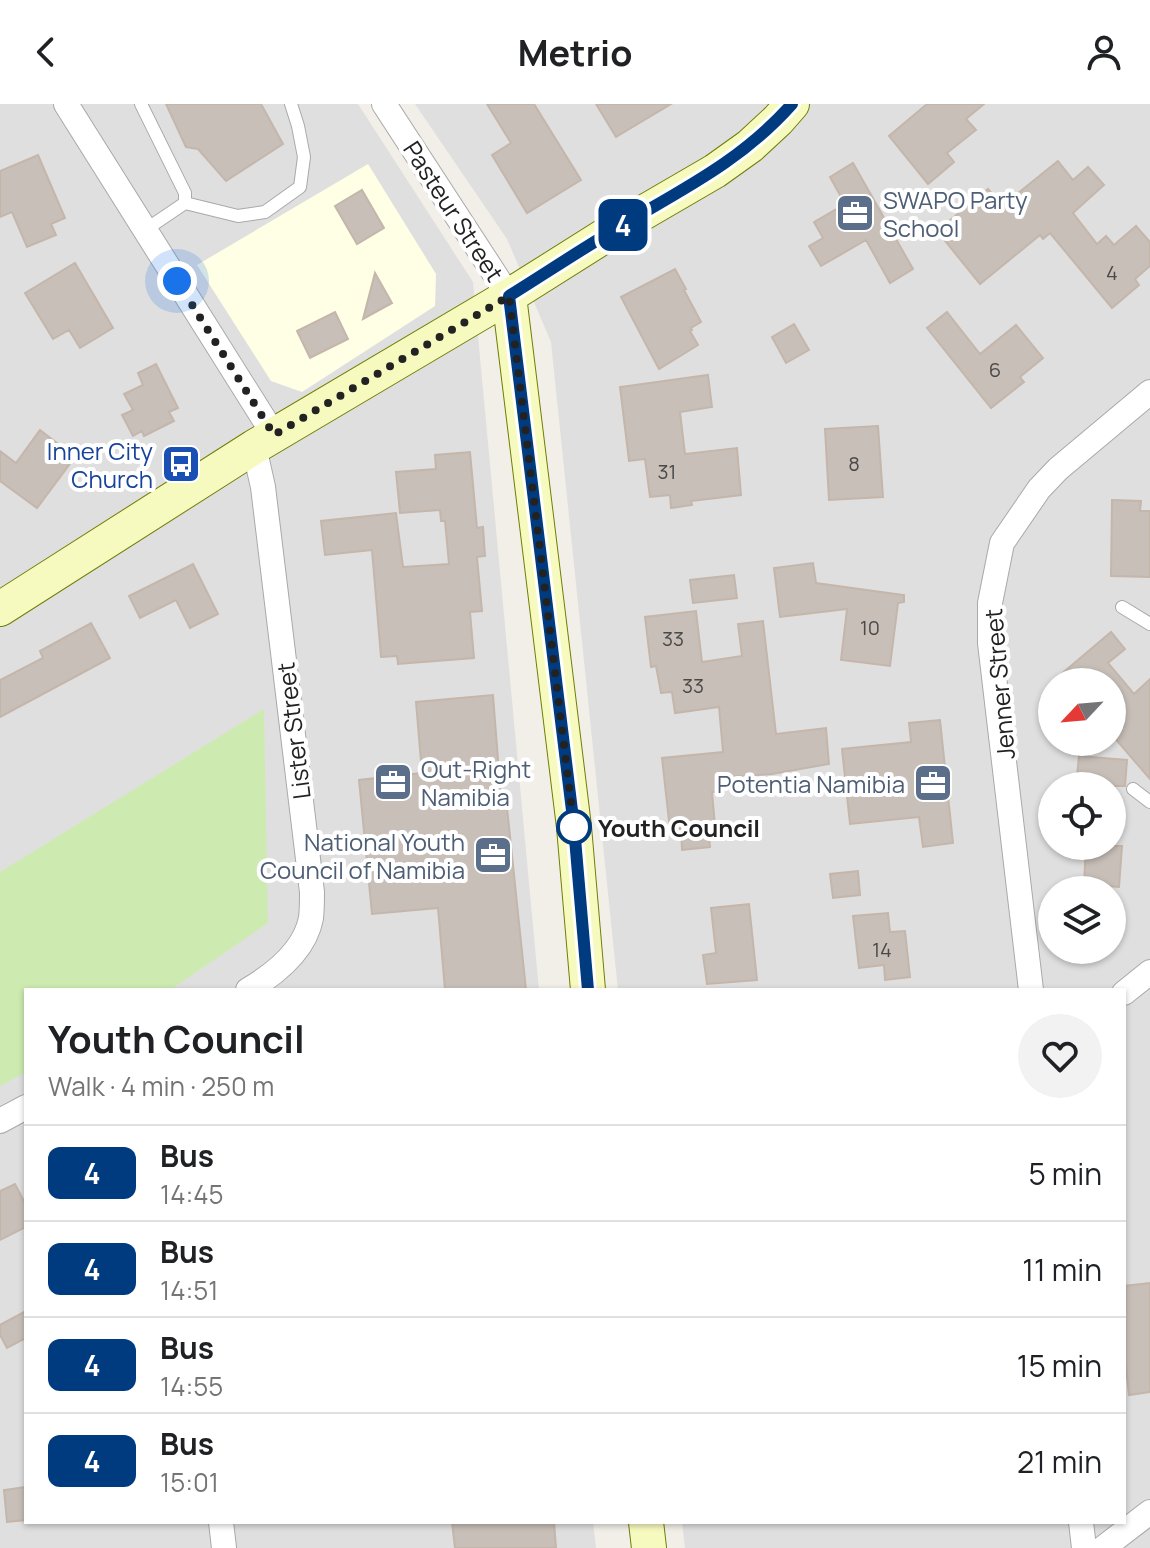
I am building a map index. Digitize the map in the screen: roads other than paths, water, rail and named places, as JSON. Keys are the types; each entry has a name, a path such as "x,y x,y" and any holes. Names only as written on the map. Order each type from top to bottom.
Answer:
{"main road":[{"path":"0,609 264,441 715,171 750,146 792,104"},
{"name":"Pasteur Street","path":"509,296 574,827 588,988"},
{"path":"646,1524 649,1548"}],"street":[{"name":"Lister Street","path":"66,104 145,230 264,441 263,487 312,892 311,919 303,937 288,960 270,977 251,988"},
{"name":"Pasteur Street","path":"384,104 509,296"},
{"name":"Jenner Street","path":"1031,988 990,643 990,603 996,567 1002,543 1039,489 1058,469 1150,392"},
{"path":"1126,991 1150,972"},
{"path":"0,1121 24,1108"},
{"path":"1103,1548 1150,1512"},
{"path":"221,1524 224,1548"},
{"path":"1081,1524 1084,1548"}],"lane":[{"path":"141,104 185,193 185,203"},
{"path":"145,230 185,203 238,216 265,212 300,187 304,157 291,104"},
{"path":"1122,607 1150,624"},
{"path":"1133,789 1150,802"}],"place":[{"name":"SWAPO Party School","path":"855,213"},
{"name":"Inner City Church","path":"181,464"},
{"name":"Out-Right Namibia","path":"393,782"},
{"name":"Potentia Namibia","path":"933,783"},
{"name":"Youth Council","path":"574,827"},
{"name":"National Youth Council of Namibia","path":"493,855"}]}
